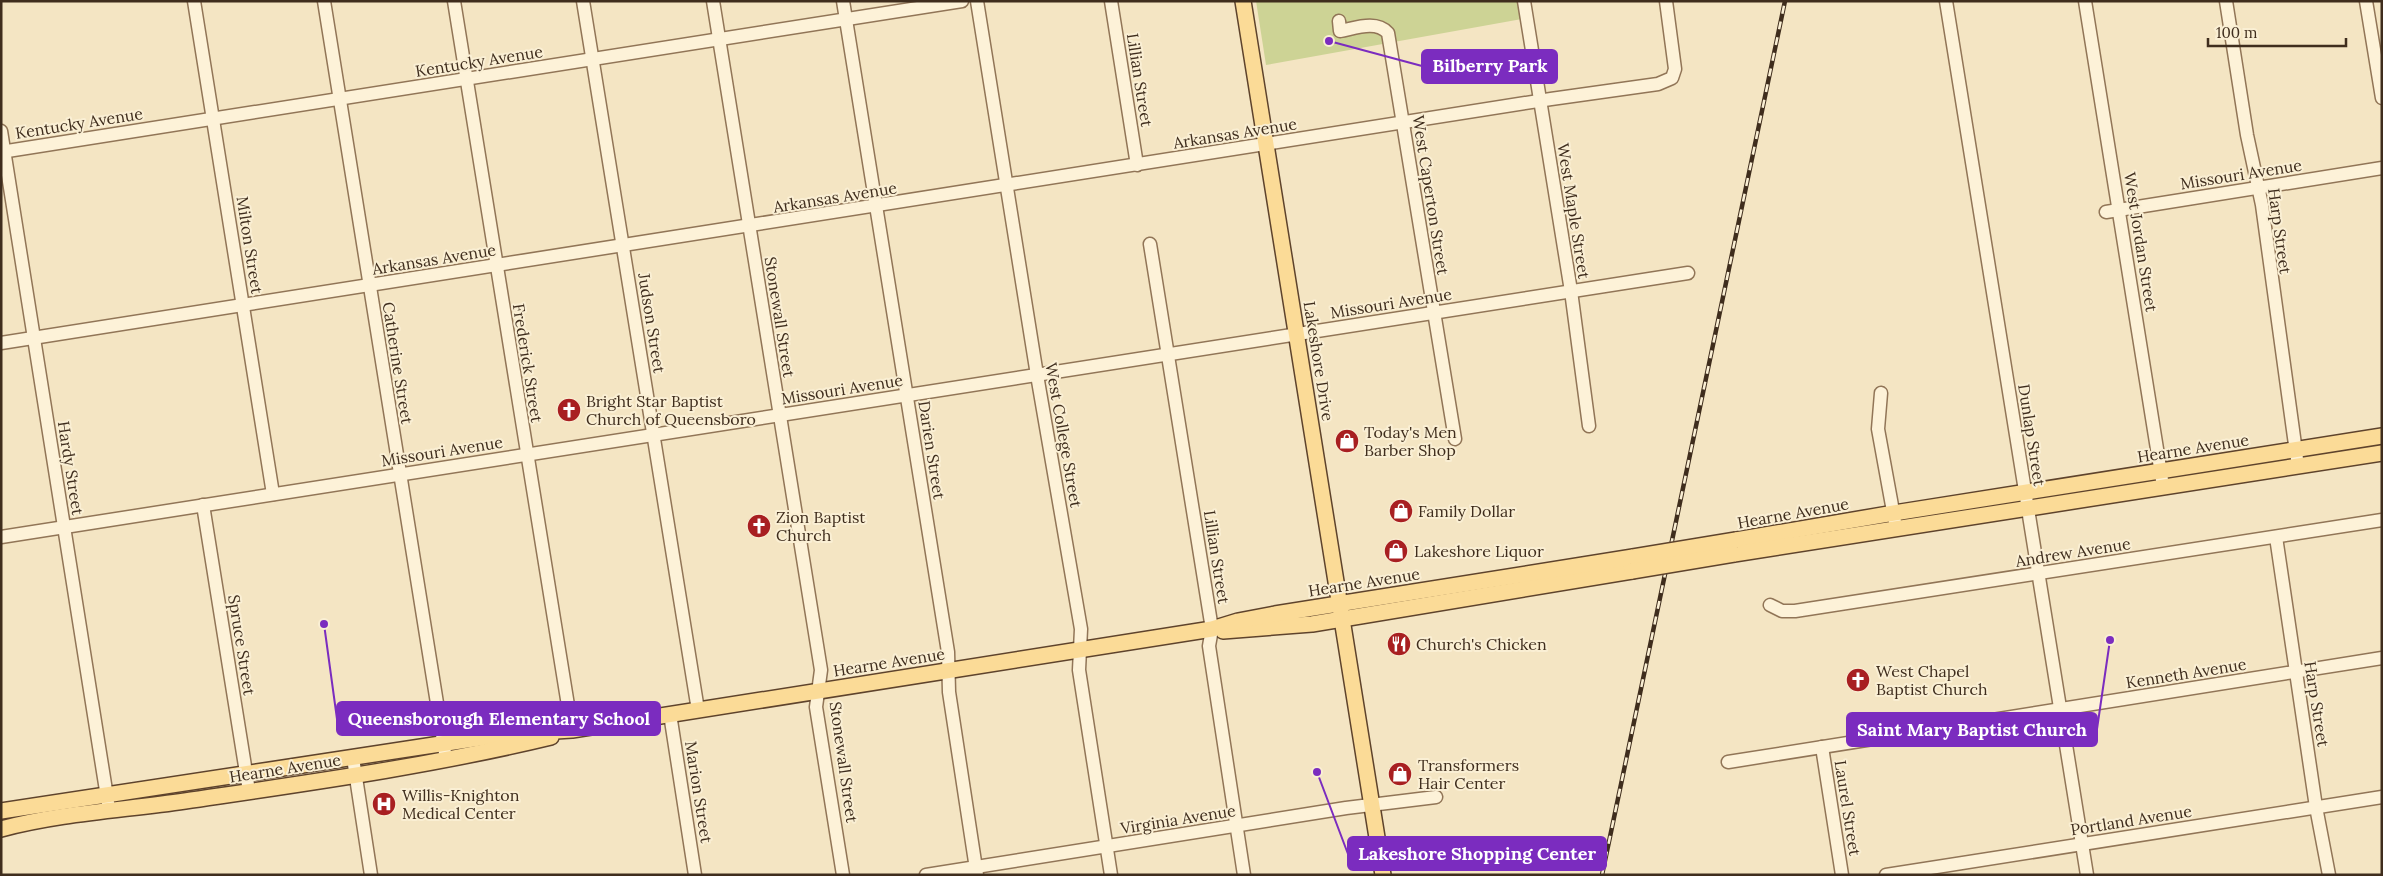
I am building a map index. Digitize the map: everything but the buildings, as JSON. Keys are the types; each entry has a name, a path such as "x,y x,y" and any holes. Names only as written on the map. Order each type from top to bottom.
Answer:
{"main road":[{"name":"Lakeshore Drive","path":"1243,1 1383,875"},
{"name":"Hearne Avenue","path":"1212,629 1243,630 1343,619 1471,599 1633,564 1735,547 1894,513 2382,436"},
{"name":"Hearne Avenue","path":"1735,547 1896,529 2382,453"},
{"name":"Hearne Avenue","path":"5,809 30,805 156,804 249,791 446,759 535,741 572,730 1212,629 1238,620 1340,603 1469,582 1633,564"},
{"path":"1469,582 1471,599"},
{"name":"Hearne Avenue","path":"1,829 36,822 154,789 537,730 572,730"},
{"path":"154,789 156,804"},
{"path":"30,805 36,822"}],"street":[{"name":"Milton Street","path":"194,1 273,494"},
{"name":"Catherine Street","path":"324,1 446,759"},
{"name":"Frederick Street","path":"454,1 572,730"},
{"name":"Judson Street","path":"583,1 698,710"},
{"name":"Stonewall Street","path":"713,1 821,670 816,707 843,875"},
{"name":"Darien Street","path":"843,1 948,652 949,692 976,871"},
{"name":"Kentucky Avenue","path":"3,152 962,1"},
{"name":"West College Street","path":"977,1 1037,375 1081,629 1079,670 1111,875"},
{"name":"Lillian Street","path":"1111,1 1137,165"},
{"name":"West Maple Street","path":"1524,1 1571,291 1589,426"},
{"name":"Arkansas Avenue","path":"1,343 1658,84 1672,78 1675,69 1666,1"},
{"name":"Dunlap Street","path":"1946,1 2087,875"},
{"name":"West Jordan Street","path":"2085,1 2163,488"},
{"name":"Harp Street","path":"2226,1 2247,135 2258,188 2298,467"},
{"path":"2366,1 2382,98"},
{"name":"West Caperton Street","path":"1339,21 1340,31 1372,25 1382,26 1388,32 1455,439"},
{"name":"Hardy Street","path":"1,131 108,803"},
{"name":"Missouri Avenue","path":"2106,212 2382,168"},
{"name":"Lillian Street","path":"1150,244 1212,629 1209,646 1244,875"},
{"name":"Missouri Avenue","path":"1,537 1688,273"},
{"path":"1881,393 1878,429 1896,529"},
{"path":"2266,454 2268,471"},
{"name":"Spruce Street","path":"203,505 249,791"},
{"name":"Andrew Avenue","path":"1770,605 1782,611 1795,611 2382,520"},
{"name":"Harp Street","path":"2276,537 2316,807 2329,875"},
{"name":"Kenneth Avenue","path":"1728,762 2382,658"},
{"name":"Marion Street","path":"670,714 695,875"},
{"name":"Laurel Street","path":"1822,747 1842,875"},
{"path":"353,758 371,875"},
{"name":"Virginia Avenue","path":"926,875 976,871 1106,846 1436,797"},
{"name":"Portland Avenue","path":"1886,875 2382,797"}],"green space":[{"path":"1256,1 1524,1 1527,18 1266,65"}],"railway":[{"path":"1602,875 1785,1"}],"place":[{"name":"Bilberry Park","path":"1329,41"},
{"name":"Bright Star Baptist Church of Queensboro","path":"569,410"},
{"name":"Today's Men Barber Shop","path":"1347,441"},
{"name":"Family Dollar","path":"1401,511"},
{"name":"Zion Baptist Church","path":"759,526"},
{"name":"Lakeshore Liquor","path":"1396,551"},
{"name":"Queensborough Elementary School","path":"324,624"},
{"name":"Saint Mary Baptist Church","path":"2110,640"},
{"name":"Church's Chicken","path":"1399,644"},
{"name":"West Chapel Baptist Church","path":"1858,680"},
{"name":"Lakeshore Shopping Center","path":"1317,772"},
{"name":"Transformers Hair Center","path":"1400,774"},
{"name":"Willis-Knighton Medical Center","path":"384,804"}]}
